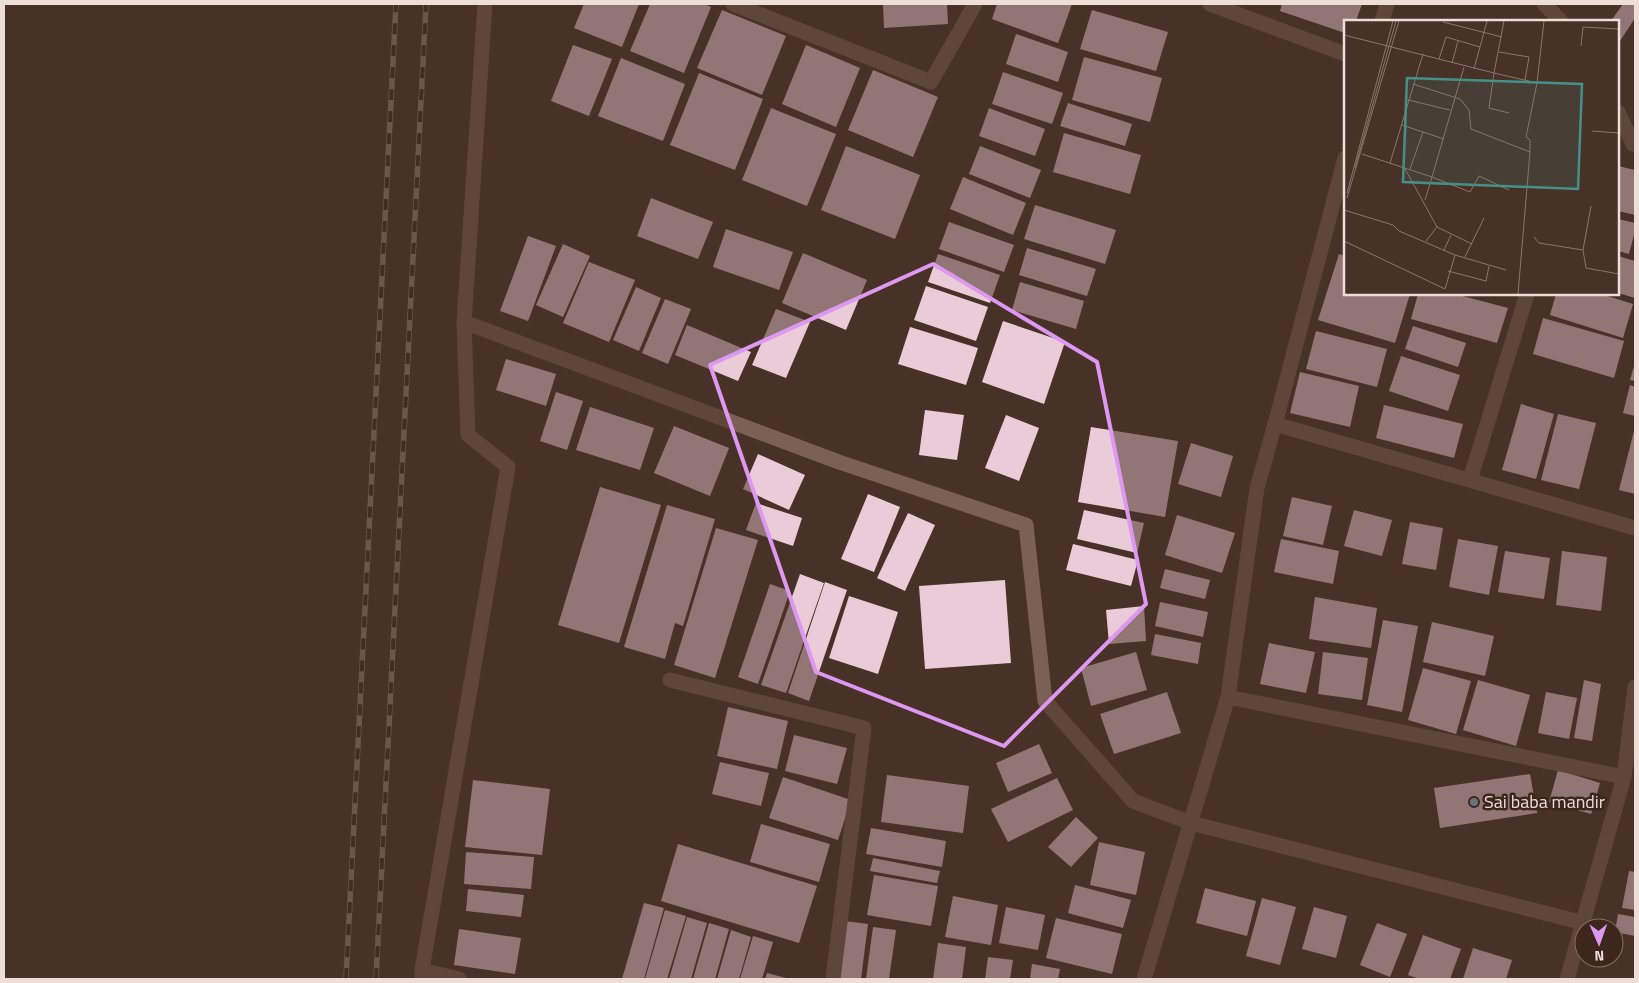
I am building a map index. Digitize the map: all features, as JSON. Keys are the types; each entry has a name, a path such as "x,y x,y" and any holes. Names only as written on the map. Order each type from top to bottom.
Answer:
{"street":[{"path":"459,979 422,975 508,467 468,435 464,322 485,4"},
{"path":"733,4 931,82 974,4"},
{"path":"1210,4 1344,54"},
{"path":"1382,20 1387,4"},
{"path":"1544,4 1559,20"},
{"path":"1619,114 1634,144"},
{"path":"1619,139 1634,144"},
{"path":"1144,979 1228,697 1257,488 1344,162"},
{"path":"1470,480 1527,295"},
{"path":"464,322 839,462 1026,525 1046,701 1133,801 1191,823 1574,921"},
{"path":"1275,424 1635,528"},
{"path":"670,680 864,728 833,979"},
{"path":"1586,918 1624,776 1635,687"},
{"path":"1228,697 1624,776"},
{"path":"1567,979 1574,956"}],"highlighted area":[{"path":"933,264 1097,362 1146,604 1004,746 816,672 710,365"}],"building":[{"path":"584,4 639,4 622,47 574,28"},
{"path":"650,4 704,4 711,7 684,73 630,51"},
{"path":"883,4 947,4 948,24 884,28"},
{"path":"997,4 1072,4 1058,43 992,19"},
{"path":"1282,4 1362,4 1356,20 1344,20 1344,33 1280,11"},
{"path":"1623,4 1635,4 1635,18 1619,42 1619,20 1612,20"},
{"path":"722,10 786,36 762,95 697,68"},
{"path":"1092,10 1168,32 1156,71 1080,49"},
{"path":"1016,34 1068,52 1058,82 1006,64"},
{"path":"573,45 612,59 589,116 551,101"},
{"path":"806,45 860,68 836,127 782,104"},
{"path":"1084,57 1162,78 1150,122 1072,100"},
{"path":"621,58 685,84 663,141 598,116"},
{"path":"873,70 938,97 913,157 848,130"},
{"path":"1003,72 1063,93 1052,124 992,104"},
{"path":"699,73 763,99 735,170 670,145"},
{"path":"1068,103 1132,124 1125,146 1060,126"},
{"path":"771,108 836,134 807,206 742,180"},
{"path":"989,108 1045,129 1035,156 979,136"},
{"path":"1064,133 1141,155 1130,194 1053,172"},
{"path":"846,146 920,175 895,239 821,210"},
{"path":"980,146 1041,170 1030,198 969,174"},
{"path":"1619,166 1635,170 1635,215 1619,211"},
{"path":"963,177 1026,203 1013,235 950,209"},
{"path":"651,198 713,222 698,259 637,236"},
{"path":"1035,205 1116,230 1105,264 1024,239"},
{"path":"1619,219 1635,223 1635,231 1629,254 1619,251"},
{"path":"949,222 1014,245 1004,272 939,249"},
{"path":"726,229 793,252 779,290 713,267"},
{"path":"528,236 556,246 528,321 500,311"},
{"path":"563,244 590,256 563,317 536,305"},
{"path":"1027,248 1096,269 1087,296 1019,275"},
{"path":"803,253 867,280 846,330 782,303"},
{"path":"938,254 1000,275 990,303 928,282"},
{"path":"1339,254 1344,256 1344,295 1410,295 1395,343 1318,320"},
{"path":"1619,256 1635,261 1635,298 1619,293"},
{"path":"589,262 635,280 609,342 563,323"},
{"path":"1020,282 1084,301 1076,329 1012,310"},
{"path":"926,286 988,307 976,341 914,320"},
{"path":"636,287 661,298 639,351 613,340"},
{"path":"1418,295 1459,295 1508,308 1497,343 1411,319"},
{"path":"1556,295 1604,295 1633,304 1623,338 1550,315"},
{"path":"665,299 691,309 668,364 642,353"},
{"path":"776,309 810,322 786,378 752,365"},
{"path":"1543,318 1624,341 1614,378 1533,354"},
{"path":"1003,321 1065,342 1044,404 982,382"},
{"path":"687,325 751,352 738,381 675,355"},
{"path":"1413,326 1466,343 1458,367 1405,349"},
{"path":"910,327 978,348 966,385 898,364"},
{"path":"1316,331 1387,349 1377,387 1306,369"},
{"path":"1401,356 1460,375 1448,411 1389,391"},
{"path":"506,359 556,374 546,406 496,390"},
{"path":"1635,363 1635,381 1630,380"},
{"path":"1300,372 1359,386 1350,427 1290,413"},
{"path":"1630,385 1635,387 1635,416 1623,413"},
{"path":"556,392 583,401 567,450 540,441"},
{"path":"1521,404 1554,414 1536,479 1502,470"},
{"path":"1384,405 1463,424 1454,458 1376,438"},
{"path":"590,407 654,428 640,470 576,450"},
{"path":"925,410 964,415 957,460 919,455"},
{"path":"1558,414 1596,423 1579,489 1541,480"},
{"path":"1006,415 1039,428 1019,481 985,468"},
{"path":"674,426 729,448 710,496 654,473"},
{"path":"1091,427 1178,441 1165,517 1078,502"},
{"path":"1635,427 1635,494 1619,490"},
{"path":"1191,443 1233,456 1221,497 1178,484"},
{"path":"758,454 805,475 789,510 743,489"},
{"path":"600,487 661,505 619,643 558,625"},
{"path":"868,494 900,507 874,572 841,559"},
{"path":"1292,497 1332,506 1323,545 1283,536"},
{"path":"756,503 802,518 793,546 746,530"},
{"path":"667,505 715,519 683,626 675,623 665,659 624,647"},
{"path":"1084,510 1144,523 1137,553 1077,539"},
{"path":"1354,510 1392,520 1382,556 1344,546"},
{"path":"908,513 935,525 905,591 877,578"},
{"path":"1177,515 1235,533 1222,573 1165,555"},
{"path":"1410,522 1443,528 1436,570 1402,564"},
{"path":"716,528 758,540 715,678 674,665"},
{"path":"1281,539 1339,551 1333,584 1274,572"},
{"path":"1458,539 1498,546 1489,595 1449,587"},
{"path":"1073,544 1138,560 1131,586 1066,570"},
{"path":"1505,551 1550,558 1544,599 1498,592"},
{"path":"1562,551 1607,557 1601,611 1556,605"},
{"path":"1165,569 1210,580 1205,599 1160,588"},
{"path":"800,574 824,583 786,693 761,685"},
{"path":"1005,580 1011,663 925,669 919,586"},
{"path":"825,582 847,590 809,701 788,693"},
{"path":"770,584 790,591 758,684 738,677"},
{"path":"849,596 898,612 878,674 829,658"},
{"path":"1315,597 1377,608 1371,648 1309,639"},
{"path":"1160,602 1208,612 1203,637 1155,626"},
{"path":"1144,606 1146,641 1109,644 1106,610"},
{"path":"1383,620 1418,626 1402,712 1367,705"},
{"path":"1432,622 1494,636 1485,676 1423,662"},
{"path":"1155,634 1201,643 1198,664 1151,655"},
{"path":"1269,643 1315,652 1306,693 1260,684"},
{"path":"1136,652 1147,690 1091,706 1081,668"},
{"path":"1323,652 1368,658 1362,700 1318,694"},
{"path":"1423,668 1471,681 1456,734 1408,720"},
{"path":"1478,680 1530,695 1516,746 1463,730"},
{"path":"1584,680 1601,684 1592,741 1574,738"},
{"path":"1167,692 1181,733 1114,754 1100,714"},
{"path":"1546,692 1577,698 1569,739 1538,733"},
{"path":"728,707 788,721 777,769 717,756"},
{"path":"794,735 847,748 837,784 785,771"},
{"path":"1039,744 1052,773 1008,792 996,763"},
{"path":"720,762 769,773 761,806 712,794"},
{"path":"1558,770 1600,783 1591,814 1549,802"},
{"path":"1530,774 1537,813 1440,828 1434,788"},
{"path":"887,775 969,786 963,833 881,822"},
{"path":"783,777 851,800 838,840 769,818"},
{"path":"1057,778 1073,810 1008,842 991,809"},
{"path":"473,780 550,789 542,855 465,847"},
{"path":"1076,817 1098,838 1071,867 1048,847"},
{"path":"761,824 830,844 819,882 750,862"},
{"path":"871,828 946,841 942,867 866,854"},
{"path":"1099,842 1145,852 1136,895 1090,885"},
{"path":"678,844 817,886 799,943 661,901"},
{"path":"466,852 534,857 531,889 464,884"},
{"path":"873,858 940,871 937,883 870,871"},
{"path":"1629,871 1635,872 1635,910 1622,908"},
{"path":"874,875 938,886 931,926 867,915"},
{"path":"1075,885 1131,900 1123,928 1068,913"},
{"path":"1205,888 1256,901 1247,936 1196,923"},
{"path":"468,889 524,895 521,917 466,911"},
{"path":"953,896 998,905 991,945 945,937"},
{"path":"1262,898 1296,907 1280,965 1246,956"},
{"path":"644,903 664,908 644,979 622,979"},
{"path":"1006,907 1045,915 1038,950 999,943"},
{"path":"1314,907 1347,916 1336,958 1302,949"},
{"path":"665,910 686,916 667,979 645,979"},
{"path":"1618,914 1635,917 1635,936 1624,934 1624,918 1617,918"},
{"path":"687,917 707,923 691,979 669,979"},
{"path":"1056,918 1122,934 1112,974 1046,958"},
{"path":"845,921 868,924 861,979 837,979"},
{"path":"709,923 729,929 715,979 693,979"},
{"path":"1377,923 1407,934 1390,977 1360,965"},
{"path":"873,927 896,930 889,979 866,979"},
{"path":"459,929 521,938 515,974 454,965"},
{"path":"731,930 751,937 739,979 717,979"},
{"path":"1423,935 1461,949 1450,979 1419,979 1408,975"},
{"path":"753,936 773,942 762,979 740,979"},
{"path":"938,943 966,947 962,979 933,979"},
{"path":"1473,948 1512,960 1506,979 1463,979"},
{"path":"988,957 1013,960 1010,979 985,979"},
{"path":"1032,964 1060,969 1058,979 1030,979"},
{"path":"767,973 786,978 786,979 765,979"}],"railway":[{"path":"346,979 396,4"},
{"path":"376,979 426,4"}],"place":[{"name":"Sai baba mandir","path":"1474,802"}]}
